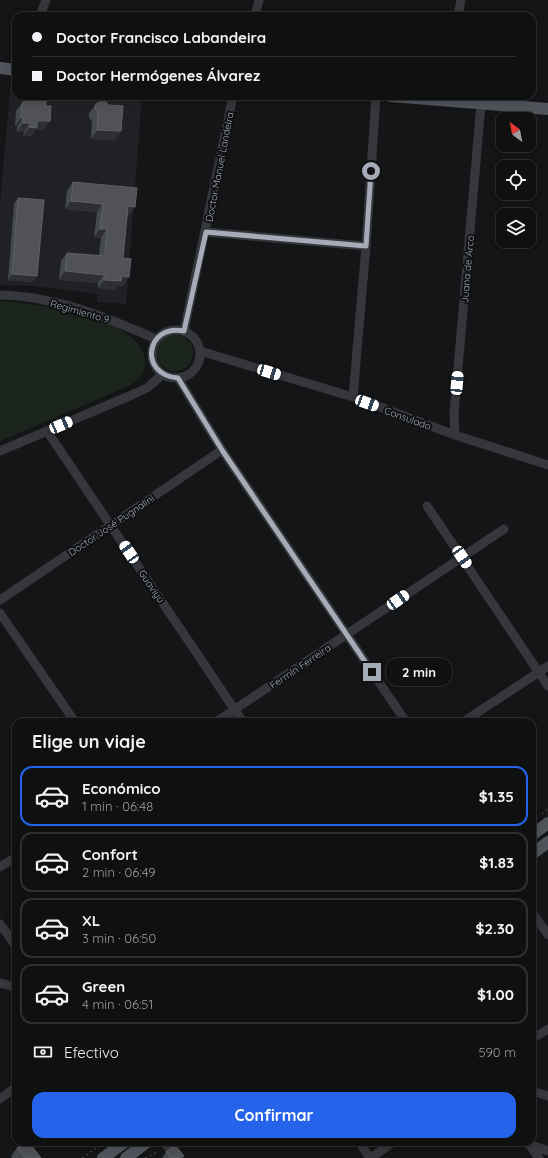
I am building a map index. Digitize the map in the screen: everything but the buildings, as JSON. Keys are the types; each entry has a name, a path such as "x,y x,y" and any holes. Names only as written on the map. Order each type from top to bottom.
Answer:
{"main road":[{"path":"0,68 12,70"},
{"path":"459,100 481,104 548,109"},
{"path":"536,832 548,822"},
{"path":"536,851 548,842"},
{"path":"104,1158 120,1146"},
{"path":"126,1158 142,1146"}],"street":[{"path":"42,12 46,0"},
{"path":"255,12 259,0"},
{"path":"459,12 461,0"},
{"name":"Doctor Manuel Landeira","path":"184,331 206,232 232,100"},
{"path":"353,397 366,246 376,100"},
{"name":"Juana de Arco","path":"456,435 454,414 481,104"},
{"path":"206,232 366,246"},
{"name":"Regimiento 9","path":"0,295 72,306 95,313 156,339"},
{"path":"171,330 184,331 196,340 200,351 196,367 188,374 178,378 163,374 152,361 152,350 156,339 160,335 171,330"},
{"name":"Consulado","path":"200,351 353,397 456,435 548,465"},
{"path":"0,451 147,388 163,374"},
{"path":"178,378 222,450 403,718"},
{"name":"Guaviyú","path":"47,431 241,718"},
{"name":"Doctor José Pugnalini","path":"0,600 222,450"},
{"path":"428,506 548,686"},
{"name":"Fermín Ferreira","path":"222,718 504,529"},
{"path":"0,613 72,718"},
{"path":"469,718 548,666"},
{"path":"0,868 12,860"},
{"path":"536,918 548,935"},
{"path":"0,924 12,940"},
{"path":"0,982 12,986"},
{"path":"536,1036 548,1029"},
{"path":"0,1099 12,1090"},
{"path":"536,1092 548,1096"},
{"path":"167,1146 176,1158"},
{"path":"362,1146 370,1158 387,1146"},
{"path":"528,1146 538,1158"},
{"path":"534,1146 548,1151"}],"path":[{"path":"82,1158 98,1146"}],"shaded area":[{"path":"11,80 12,100 142,100 126,304 97,302 97,294 33,286 0,285 0,203"},
{"path":"0,301 60,309 106,323 125,332 139,345 145,359 145,369 137,380 124,388 0,441"},
{"path":"175,335 185,338 190,343 193,353 190,363 185,368 175,371 165,368 160,363 157,353 160,343 165,338"}],"route":[{"path":"371,171 366,246 206,232 184,331 178,329 171,330 160,335 153,344 151,356 152,361 159,371 170,377 178,378 222,450 372,672"}]}
